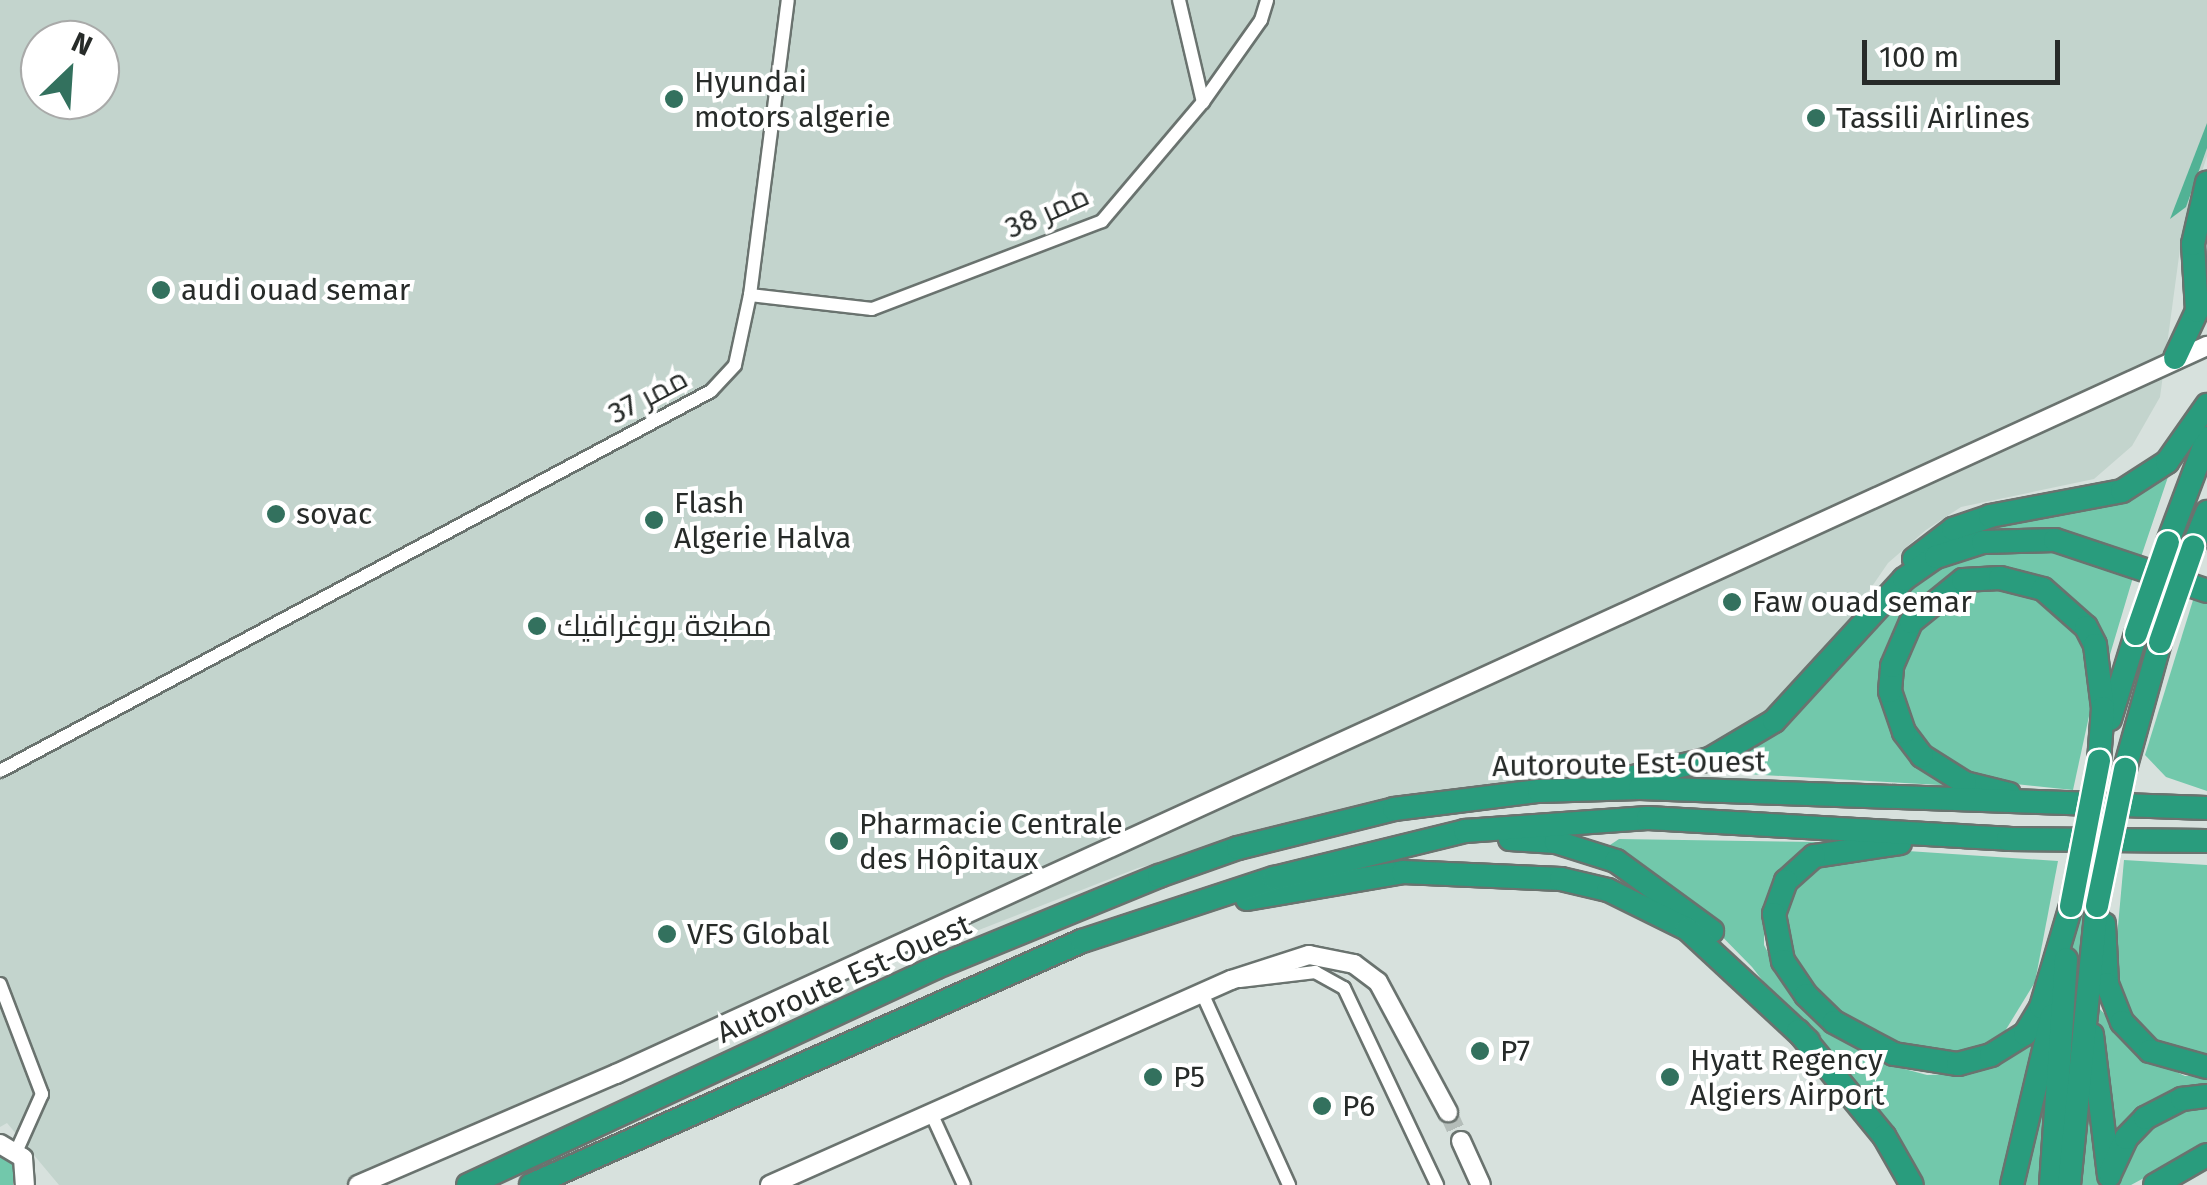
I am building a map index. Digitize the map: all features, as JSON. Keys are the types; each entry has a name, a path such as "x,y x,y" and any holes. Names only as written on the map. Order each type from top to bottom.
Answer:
{"highway":[{"path":"2175,358 2202,320 2193,244 2207,183"},
{"path":"1539,791 1710,758 1774,721 1924,548 1953,529 2122,491 2167,462 2207,406"},
{"path":"2051,1185 2071,906 2099,761 2136,634 2207,438"},
{"path":"2070,1185 2086,984 2097,906 2126,769 2160,642 2207,512"},
{"path":"1868,613 1936,557 2023,537 2122,558 2207,591"},
{"path":"2066,808 1965,783 1912,745 1890,691 1892,666 1911,622 1963,580 2022,581 2062,600 2095,645 2103,708 2099,761"},
{"name":"Autoroute Est-Ouest","path":"468,1185 937,967 1159,876 1238,848 1394,809 1539,791 1785,790 2066,808 2207,808"},
{"name":"Autoroute Est-Ouest","path":"531,1185 1082,941 1174,910 1378,854 1506,825 1648,818 2008,838 2160,844 2207,841"},
{"path":"2008,838 1874,844 1814,856 1794,872 1776,903 1774,933 1783,961 1806,995 1854,1035 1914,1061 1969,1062 2004,1048 2032,1027 2071,906"},
{"path":"1378,854 1534,840 1616,861 1708,927 1866,1115 1912,1185"},
{"path":"2160,844 2207,858"},
{"path":"1174,910 1388,874 1573,881 1624,895 1672,918 1808,1042"},
{"path":"2097,906 2107,984 2122,1022 2150,1051 2207,1067"},
{"path":"2012,1185 2065,964"},
{"path":"2086,984 2109,1176 2118,1150 2145,1118 2168,1104 2207,1096"},
{"path":"1866,1115 1896,1185"},
{"path":"2155,1185 2207,1155"}],"main road":[{"path":"358,1185 684,1043 2207,346"},
{"path":"770,1185 1231,980 1310,955 1354,964 1388,994 1448,1112"},
{"path":"1461,1141 1481,1185"},
{"path":"17,1162 45,1185"}],"street":[{"name":"ممر 37","path":"0,771 711,391 735,366 750,295 788,0"},
{"path":"1179,0 1203,102"},
{"name":"ممر 38","path":"750,295 872,309 1102,221 1203,102 1261,20 1267,0"},
{"path":"1231,980 1315,972 1344,988 1437,1185"},
{"path":"0,984 42,1094 17,1162"},
{"path":"1202,993 1289,1185"},
{"path":"931,1113 964,1185"}],"shaded area":[{"path":"0,0 2207,0 2207,156 2182,234 2160,397 2132,446 2094,479 1961,507 1926,530 1888,563 1836,639 1783,698 1708,753 1660,768 1461,792 1345,814 1138,868 473,1127 345,1185 59,1185 7,1123 0,1127"}],"green space":[{"path":"2207,123 2207,148 2186,207 2170,219"},
{"path":"2170,471 2141,557 2066,534 1970,530 2107,506"},
{"path":"2047,550 2134,574 2106,668 2089,618 2063,591 2040,580 1943,582 1904,615 1883,694 1957,786 1694,771 1770,732 1889,603 1936,566 1982,553"},
{"path":"1977,586 2031,590 2079,627 2094,693 2073,790 1977,780 1917,741 1899,691 1904,650 1944,600"},
{"path":"2194,597 2207,602 2207,791 2166,777 2145,755"},
{"path":"1619,839 1817,842 1775,877 1764,908 1764,945 1792,998 1835,1036 1882,1063 1927,1075 1961,1074 2037,1024 2000,1185 1922,1185 1752,967 1700,914 1610,845"},
{"path":"1878,849 2058,861 2035,982 2002,1036 1968,1053 1898,1050 1826,1013 1778,936 1789,887 1809,867"},
{"path":"2124,860 2207,865 2207,1057 2160,1047 2137,1030 2113,981"},
{"path":"2083,879 2091,880 2071,1059 2072,940"},
{"path":"2097,1006 2146,1058 2185,1076 2207,1076 2207,1092 2113,1148"},
{"path":"2049,1080 2038,1185 2018,1185"},
{"path":"2087,1082 2100,1179 2121,1176 2132,1144 2154,1119 2207,1104 2207,1144 2131,1185 2071,1185"},
{"path":"0,1154 15,1163 13,1185 0,1185"}],"tunnel":[{"path":"1448,1112 1461,1141"}],"place":[{"name":"Hyundai motors algerie","path":"674,99"},
{"name":"Tassili Airlines","path":"1816,118"},
{"name":"audi ouad semar","path":"161,290"},
{"name":"sovac","path":"276,514"},
{"name":"Flash Algerie Halva","path":"654,520"},
{"name":"Faw ouad semar","path":"1732,602"},
{"name":"مطبعة بروغرافيك","path":"537,626"},
{"name":"Pharmacie Centrale des Hôpitaux","path":"839,841"},
{"name":"VFS Global","path":"667,934"},
{"name":"P7","path":"1480,1051"},
{"name":"P5","path":"1153,1077"},
{"name":"Hyatt Regency Algiers Airport","path":"1670,1077"},
{"name":"P6","path":"1322,1106"}]}
